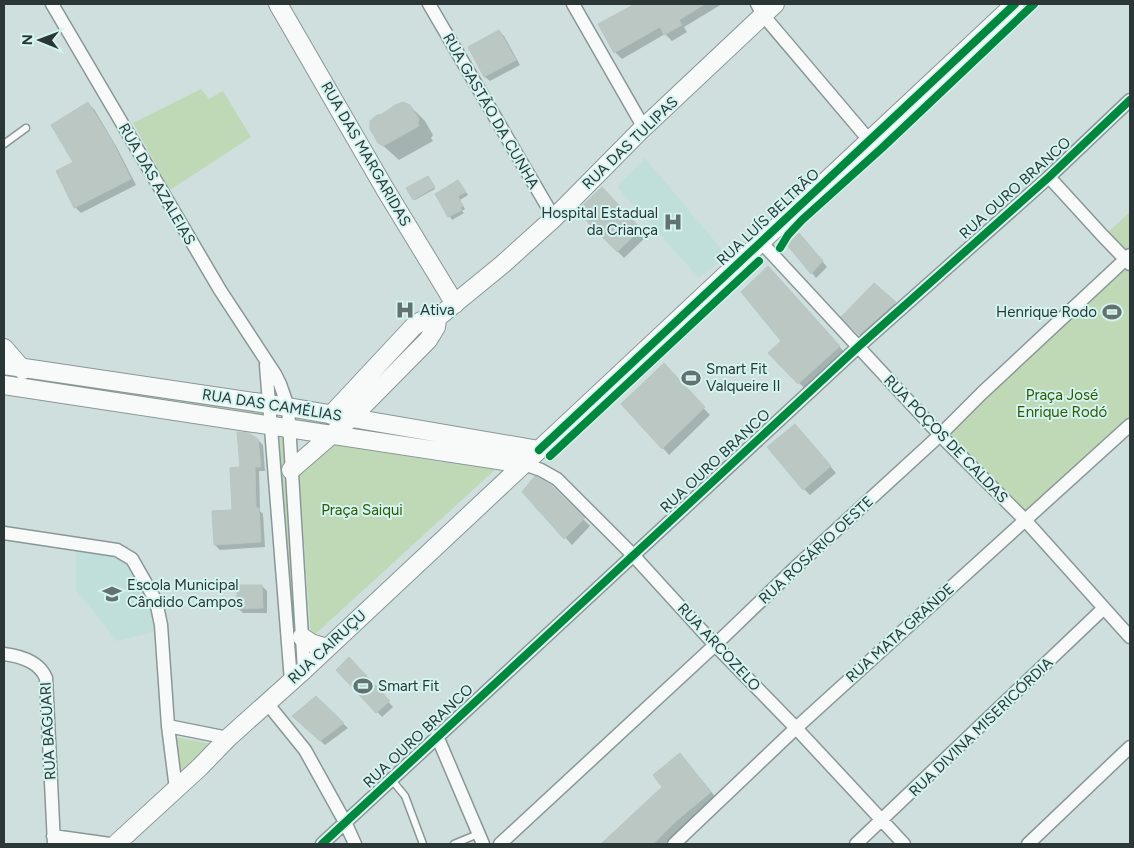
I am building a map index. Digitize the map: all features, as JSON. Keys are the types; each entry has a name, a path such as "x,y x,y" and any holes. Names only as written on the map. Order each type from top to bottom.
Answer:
{"street":[{"name":"RUA DAS AZALEIAS","path":"52,4 210,274 280,384 288,407"},
{"name":"RUA DAS MARGARIDAS","path":"278,4 385,189 455,304"},
{"name":"RUA GASTÃO DA CUNHA","path":"429,4 554,218"},
{"path":"574,4 644,128"},
{"name":"RUA LUÍS BELTRÃO","path":"539,450 1015,4"},
{"name":"RUA DAS TULIPAS","path":"331,415 413,327 421,321 437,318 503,264 554,218 765,8"},
{"path":"765,8 869,140"},
{"name":"RUA OURO BRANCO","path":"322,844 858,346 1049,177 1130,100"},
{"path":"1049,177 1129,259"},
{"name":"RUA POÇOS DE CALDAS","path":"761,242 940,435 1025,520 1130,637"},
{"name":"RUA ROSÁRIO OESTE","path":"500,844 940,435 982,393 1129,259"},
{"name":"RUA DAS TULIPAS","path":"290,470 351,418 428,340 436,327 437,318"},
{"path":"4,348 21,367 36,390"},
{"name":"RUA DAS AZALEIAS","path":"266,363 270,404"},
{"name":"RUA DAS CAMÉLIAS","path":"4,365 270,404 539,450"},
{"name":"RUA DAS CAMÉLIAS","path":"4,385 524,464"},
{"path":"270,404 280,427 290,470 302,637 297,675"},
{"path":"288,407 280,427 281,549 297,675"},
{"name":"RUA MATA GRANDE","path":"674,844 796,728 1130,425"},
{"name":"RUA CAIRUÇU","path":"116,844 539,450"},
{"name":"RUA ARCOZELO","path":"524,464 541,470 557,479 634,556 715,645 796,728 904,844"},
{"path":"4,533 117,550 132,559 156,601 161,625 168,726 176,789"},
{"path":"281,549 296,548"},
{"name":"RUA DIVINA MISERICÓRDIA","path":"856,844 1104,608"},
{"path":"302,637 311,643 327,648"},
{"name":"RUA BAGUARI","path":"4,654 28,660 42,671 46,678 54,840 110,844"},
{"path":"267,703 305,750 345,822 355,844"},
{"path":"168,726 228,738"},
{"path":"437,736 481,839"},
{"path":"1028,844 1130,747"}],"lane":[{"path":"4,144 26,128"},
{"path":"391,779 405,796 423,844"},
{"path":"454,844 481,839"}],"shaded area":[{"name":"Hospital Estadual da Criança","path":"645,158 727,256 699,278 617,187"},
{"name":"Escola Municipal Cândido Campos","path":"76,545 113,555 125,563 133,572 147,597 157,631 117,641 76,590"}],"green space":[{"path":"201,89 209,99 223,91 251,137 170,190 133,123"},
{"name":"Praça José Enrique Rodó","path":"1130,212 1130,423 1025,520 940,435 1125,260 1106,234"},
{"path":"42,378 263,407 265,417 42,385"},
{"path":"285,434 299,660 295,660 276,435"},
{"name":"Praça Saiqui","path":"336,440 360,444 363,449 442,462 447,458 499,466 311,638 299,471"},
{"path":"174,737 212,744 181,774"}],"building":[{"path":"635,4 705,4 679,20 682,25 664,35 660,27 614,53 598,24"},
{"path":"499,30 516,60 484,77 468,47"},
{"path":"88,102 111,139 131,179 74,208 56,171 73,162 51,125"},
{"path":"403,102 410,105 419,119 419,126 383,146 378,143 370,129 370,121 377,115"},
{"path":"428,176 435,187 413,200 406,188"},
{"path":"458,180 466,192 458,196 463,206 460,207 462,210 448,217 435,194"},
{"path":"602,187 641,229 617,252 577,211"},
{"path":"799,233 823,261 811,274 787,245"},
{"path":"768,266 840,346 798,384 768,353 781,341 741,292"},
{"path":"874,283 896,302 859,335 841,317"},
{"path":"664,363 705,407 662,449 621,404"},
{"path":"795,424 831,466 803,490 767,447"},
{"path":"237,432 248,433 258,439 261,467 255,467 256,508 259,508 261,542 214,545 212,511 232,510 230,468 240,467"},
{"path":"535,476 552,486 585,518 564,539 522,492"},
{"path":"237,585 262,585 263,608 237,609"},
{"name":"Smart Fit","path":"349,657 390,701 376,713 336,670"},
{"path":"316,696 344,723 320,741 292,716"},
{"path":"680,753 711,792 675,822 653,844 601,844 662,787 653,775"}],"cycle path":[{"path":"539,450 1015,4"},
{"path":"780,248 788,235 802,220 882,148 1034,4"},
{"path":"322,844 858,347 1049,177 1130,100"},
{"path":"550,456 759,261"}],"place":[{"name":"Hospital Estadual da Criança","path":"673,222"},
{"name":"Ativa","path":"405,310"},
{"name":"Henrique Rodo","path":"1112,312"},
{"name":"Smart Fit Valqueire II","path":"691,378"},
{"name":"Escola Municipal Cândido Campos","path":"112,594"},
{"name":"Smart Fit","path":"363,686"}]}
